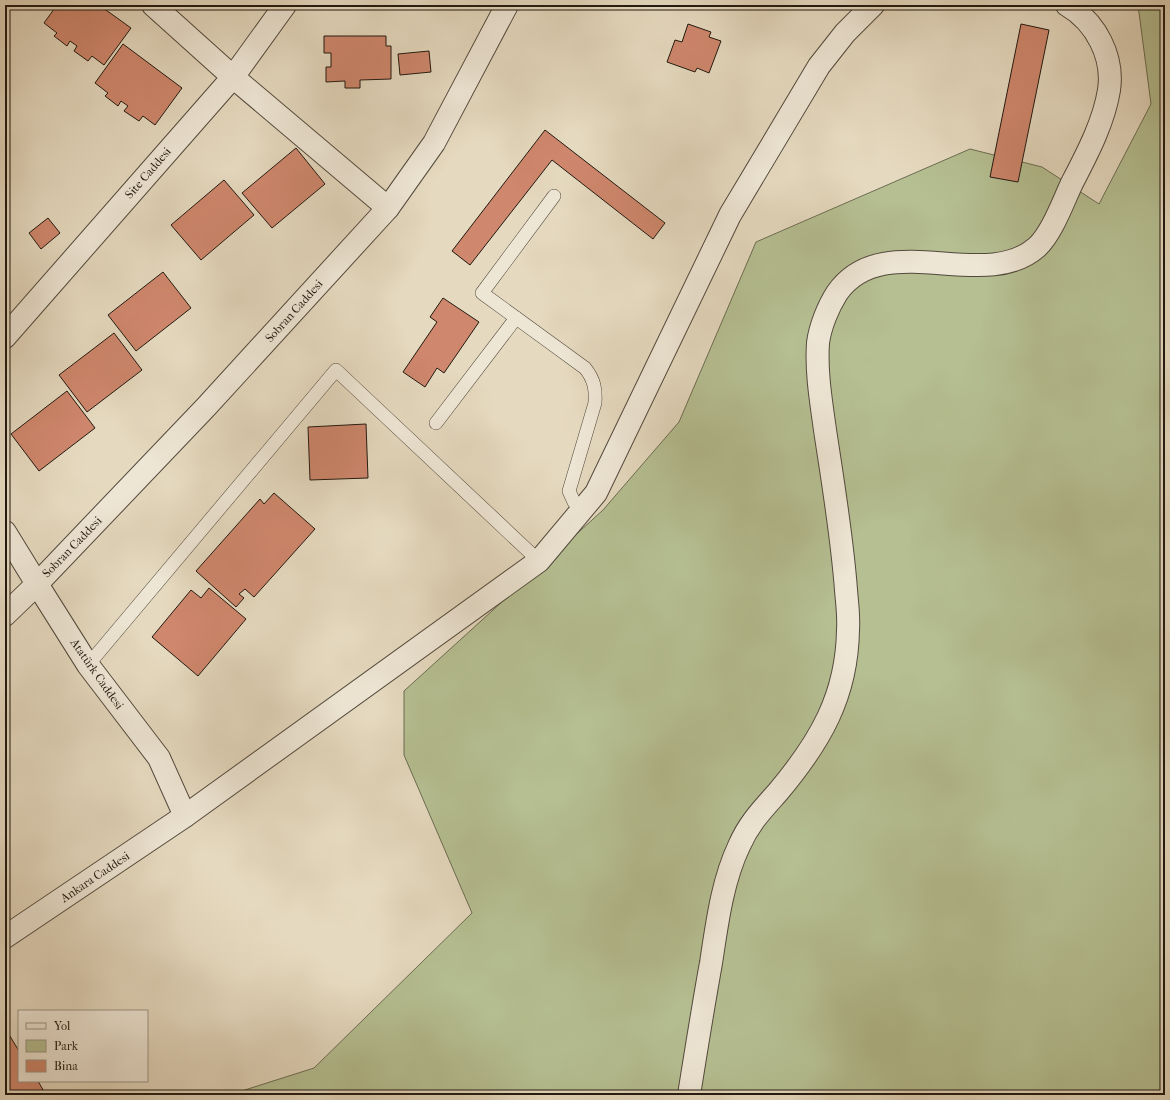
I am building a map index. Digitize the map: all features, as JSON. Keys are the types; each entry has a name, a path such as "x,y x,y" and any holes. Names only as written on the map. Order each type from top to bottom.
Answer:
{"street":[{"path":"153,5 233,77 388,208"},
{"name":"Site Caddesi","path":"5,336 233,77 285,5"},
{"name":"Sobran Caddesi","path":"5,615 37,584 206,407 388,208 434,143 507,5"},
{"name":"Ankara Caddesi","path":"5,937 185,816 539,561 596,493 730,214 819,66 845,33 873,5"},
{"path":"689,1095 720,911 738,847 755,817 779,791 817,740 833,711 843,678 848,630 844,566 819,385 818,341 826,315 838,292 861,271 887,262 996,265 1016,261 1038,246 1052,226 1083,161 1106,106 1111,78 1105,52 1095,29 1077,11 1067,5"},
{"name":"Atatürk Caddesi","path":"5,532 88,665 160,758 185,816"}],"lane":[{"path":"554,196 482,293 585,368 593,380 596,391 596,403 569,491 574,502 582,509"},
{"path":"436,423 516,318"},
{"path":"88,665 336,370 539,561"}],"green space":[{"path":"1138,5 1165,5 1165,1095 229,1095 314,1068 472,913 404,755 404,691 603,510 679,422 756,242 970,149 1042,167 1099,204 1151,104"}],"building":[{"path":"57,5 99,5 131,28 104,65 92,56 88,61 74,51 77,46 70,41 67,46 54,36 57,33 44,23"},
{"path":"688,24 711,32 709,37 721,41 709,73 697,68 695,72 667,62 675,40 682,42"},
{"path":"1021,24 1049,30 1018,182 990,177"},
{"path":"324,36 386,36 386,46 391,46 391,79 360,80 360,88 345,88 345,81 326,82 326,67 331,67 331,53 324,53"},
{"path":"123,44 182,88 155,125 143,116 139,121 124,111 128,106 121,101 118,106 105,96 108,93 95,83"},
{"path":"429,51 431,72 400,75 398,54"},
{"path":"545,130 665,223 653,239 552,160 470,265 452,251"},
{"path":"296,148 325,184 272,228 242,193"},
{"path":"224,180 254,215 201,260 171,225"},
{"path":"48,218 60,233 41,249 29,233"},
{"path":"163,272 191,308 136,351 108,315"},
{"path":"443,298 479,322 444,373 437,368 425,387 403,372 437,322 430,317"},
{"path":"114,333 142,370 87,412 59,375"},
{"path":"67,391 95,428 39,471 11,434"},
{"path":"366,424 368,478 310,480 308,427"},
{"path":"274,493 315,529 254,597 245,589 239,594 244,598 236,607 196,571 260,499 264,504"},
{"path":"209,588 246,619 198,676 152,637 191,590 201,598"},
{"path":"5,1028 18,1049 18,1082 39,1082 46,1095 5,1095"}]}
